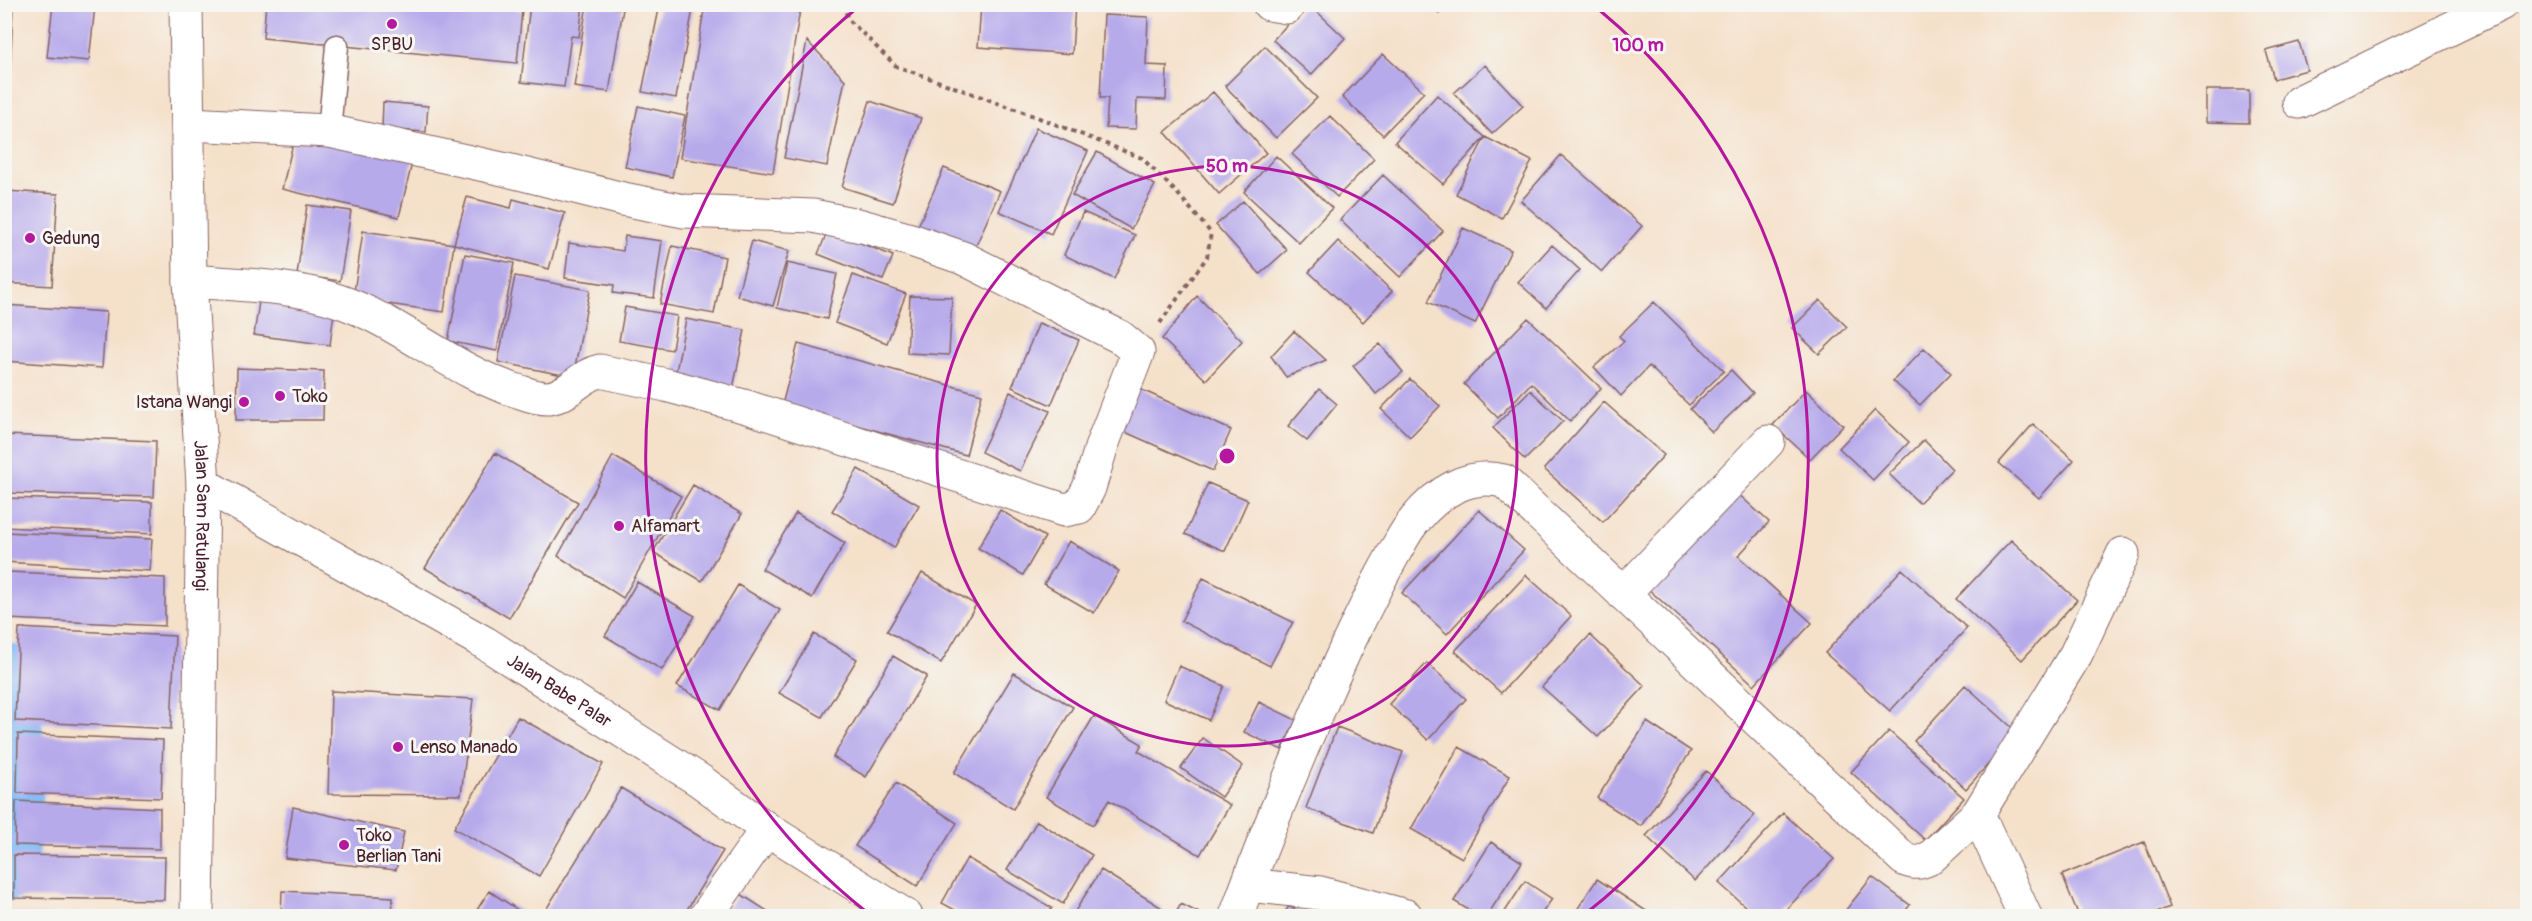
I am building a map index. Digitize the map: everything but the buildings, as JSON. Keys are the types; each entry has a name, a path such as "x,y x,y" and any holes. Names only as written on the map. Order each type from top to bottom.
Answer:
{"street":[{"name":"Jalan Sam Ratulangi","path":"186,4 190,281 203,484 197,916"},
{"path":"2299,102 2501,4"},
{"path":"189,124 329,131 507,170 623,200 684,211 813,216 912,240 963,258 1120,337 1138,352 1102,445 1089,488 1079,507 1064,510 747,407 666,385 600,371 592,373 558,395 547,398 530,395 507,388 479,375 378,318 339,301 280,289 190,281"},
{"path":"1623,594 1768,442"},
{"path":"1236,916 1302,745 1371,593 1414,520 1441,495 1476,478 1491,478 1504,482 1904,859 1911,862 1921,862 1930,858 1978,814 2076,654 2123,554"},
{"name":"Jalan Babe Palar","path":"203,484 485,643 699,780 767,829 906,916"},
{"path":"1978,814 2025,916"},
{"path":"706,916 767,829"},
{"path":"1248,885 1320,893 1406,916"}],"lane":[{"path":"329,131 337,46"}],"path":[{"path":"842,4 849,20 896,66 1142,158 1178,194 1211,233 1207,257 1138,352"}],"waterway":[{"path":"4,677 11,767 4,868"}],"place":[{"name":"SPBU","path":"392,24"},
{"name":"Gedung","path":"30,238"},
{"name":"Toko","path":"280,396"},
{"name":"Istana Wangi","path":"244,402"},
{"name":"Alfamart","path":"619,526"},
{"name":"Lenso Manado","path":"398,747"},
{"name":"Toko Berlian Tani","path":"344,845"}]}
